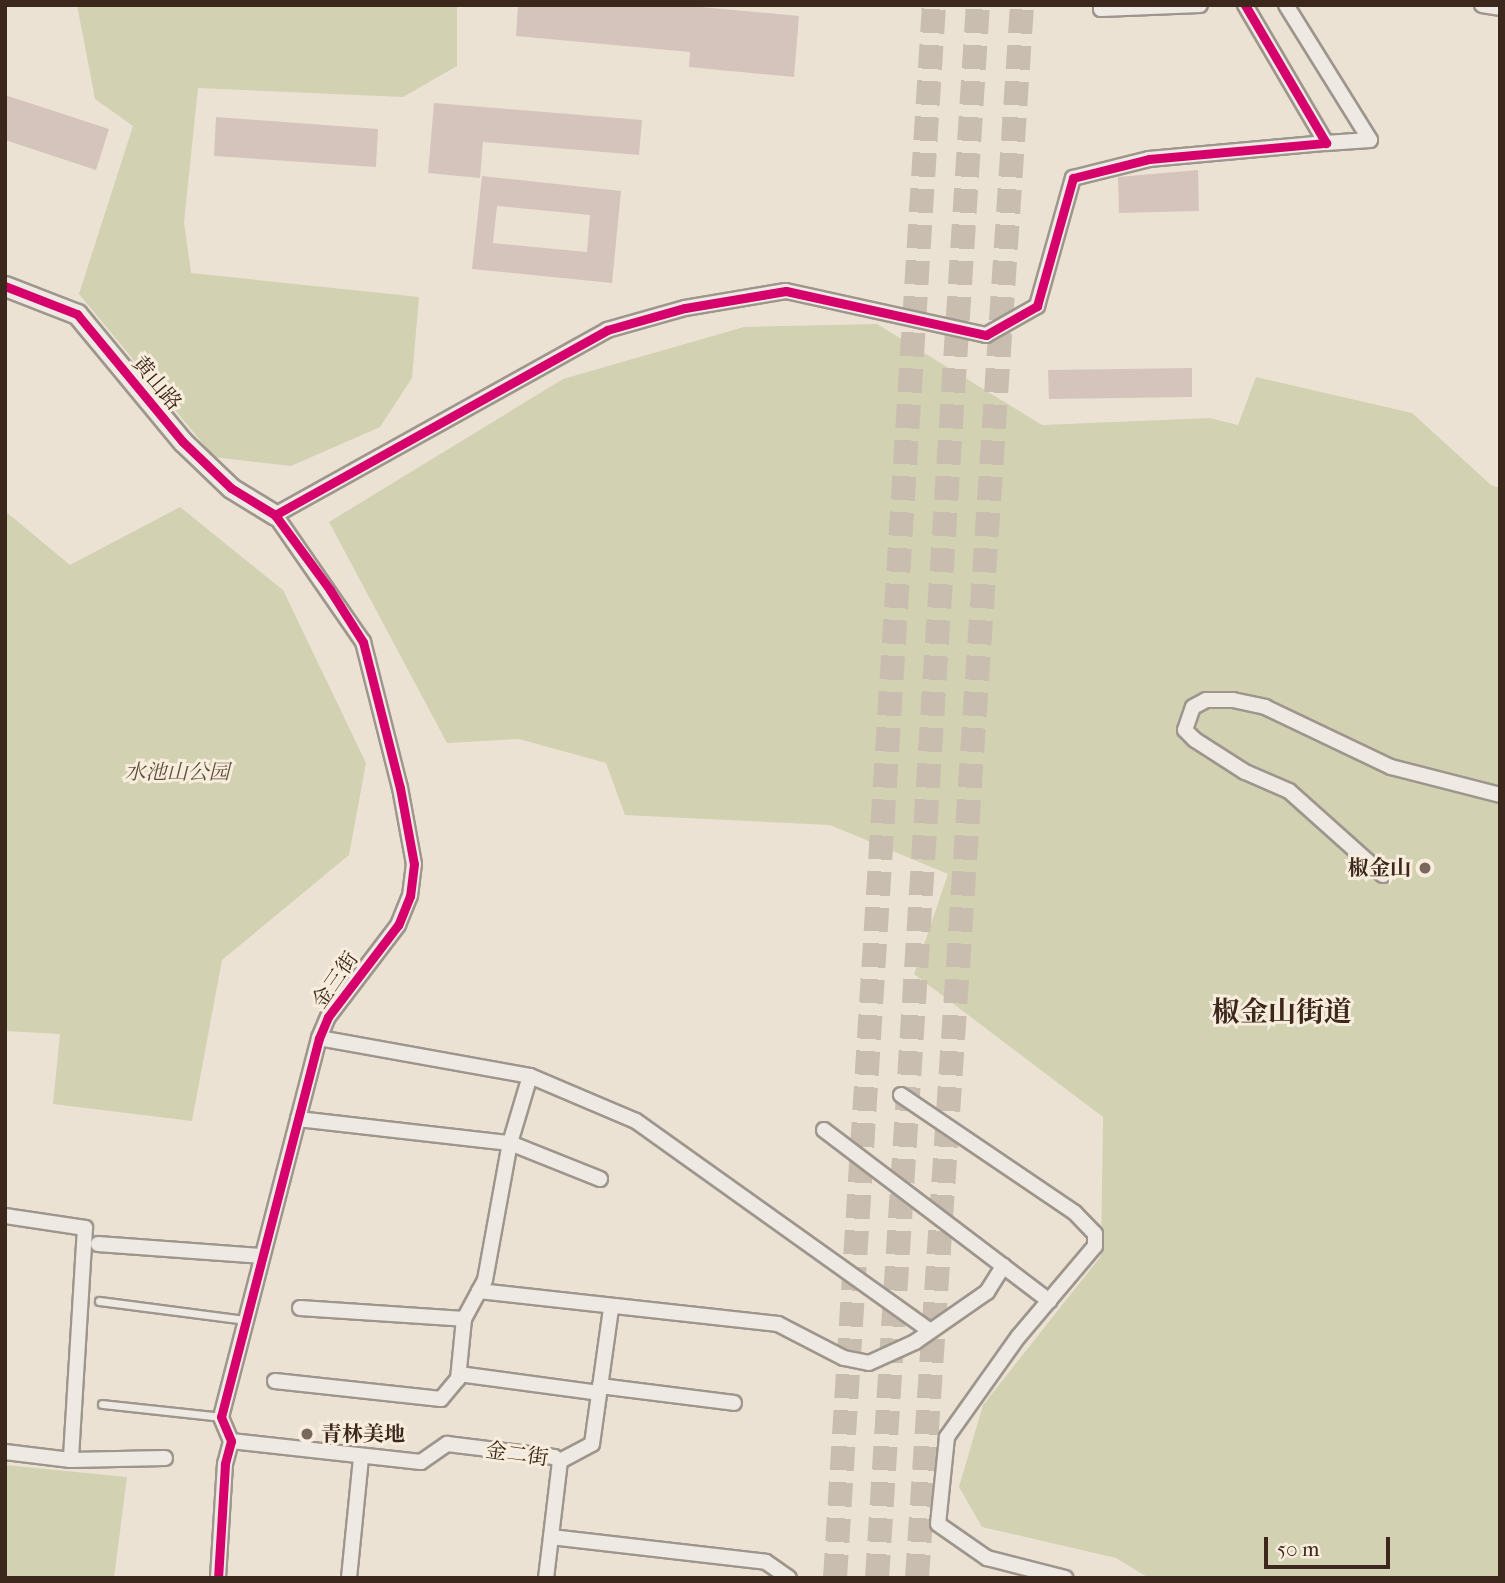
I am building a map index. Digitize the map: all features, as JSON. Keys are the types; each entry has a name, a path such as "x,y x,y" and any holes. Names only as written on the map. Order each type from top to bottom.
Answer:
{"street":[{"path":"1104,5 1101,9 1200,5"},
{"path":"1245,5 1326,143"},
{"path":"275,515 607,330 685,308 786,291 986,335 1037,306 1073,178 1149,159 1370,141 1286,5"},
{"path":"1482,5 1500,8"},
{"name":"黄山路","path":"5,286 77,314 183,442 231,488 275,515"},
{"name":"金三街","path":"221,1418 260,1256 319,1038 328,1017 398,925 410,896 414,864 400,788 363,642 275,515"},
{"path":"1383,875 1289,791 1245,772 1195,740 1185,730 1193,706 1206,700 1233,700 1265,707 1391,767 1500,795"},
{"path":"319,1038 530,1076 636,1122 930,1331"},
{"path":"275,1381 441,1399 459,1374 464,1319 479,1291 510,1143 530,1076"},
{"path":"901,1095 1075,1213 1095,1234 1095,1246 1049,1301 947,1437 938,1524 987,1558 1065,1578"},
{"path":"298,1119 510,1143 600,1179"},
{"path":"824,1130 1049,1301"},
{"path":"5,1216 85,1228 71,1460"},
{"path":"98,1244 260,1256"},
{"path":"479,1291 611,1308 778,1324 844,1358 869,1363 930,1331 987,1292 1003,1266"},
{"path":"300,1308 464,1319"},
{"path":"560,1461 592,1444 611,1308"},
{"path":"459,1374 734,1403"},
{"path":"218,1578 225,1464 231,1441 221,1418"},
{"name":"金二街","path":"231,1441 421,1462 447,1444 560,1461 546,1578"},
{"path":"5,1452 71,1460 165,1458"},
{"path":"349,1578 361,1457"},
{"path":"551,1537 766,1562 789,1578"}],"lane":[{"path":"99,1301 245,1320"},
{"path":"102,1404 221,1418"}],"green space":[{"path":"77,5 457,5 457,66 403,97 198,88 184,222 191,273 419,297 412,378 380,427 291,466 214,457 79,294 133,126 95,99"},
{"path":"877,324 1042,425 1210,418 1238,425 1256,377 1412,413 1491,485 1500,488 1500,1578 1149,1578 1116,1558 982,1527 959,1487 983,1405 1101,1256 1103,1117 914,974 948,874 830,825 625,815 606,763 519,739 447,743 329,522 563,379 744,327"},
{"name":"水池山公园","path":"180,507 283,590 366,763 349,855 222,960 192,1121 53,1104 60,1034 5,1031 5,511 70,565"},
{"path":"5,1465 127,1477 114,1578 5,1578"}],"building":[{"path":"518,5 679,5 799,16 794,77 689,67 690,52 516,36"},
{"path":"5,95 109,129 96,170 5,140"},
{"path":"434,103 642,120 639,155 483,142 480,178 428,173"},
{"path":"216,117 378,129 376,167 214,156"},
{"path":"1198,170 1199,211 1119,213 1118,177"},
{"path":"482,176 621,191 612,283 472,269","holes":["497,206 590,215 587,252 493,243"]},
{"path":"1192,368 1192,397 1049,399 1048,370"}],"tunnel":[{"path":"835,1578 934,5"},
{"path":"877,1578 978,5"},
{"path":"917,1578 1022,5"}],"cycle path":[{"path":"275,515 607,330 685,308 786,291 986,335 1037,306 1073,178 1149,159 1326,143 1245,5"},
{"path":"5,286 77,314 183,442 231,488 275,515 330,590 363,642 400,788 414,864 410,896 398,925 328,1017 319,1038 221,1417 231,1441 225,1464 218,1578"}],"place":[{"name":"椒金山","path":"1425,868"},
{"name":"青林美地","path":"307,1434"}],"district":[{"name":"椒金山街道","path":"1282,1012"}]}
